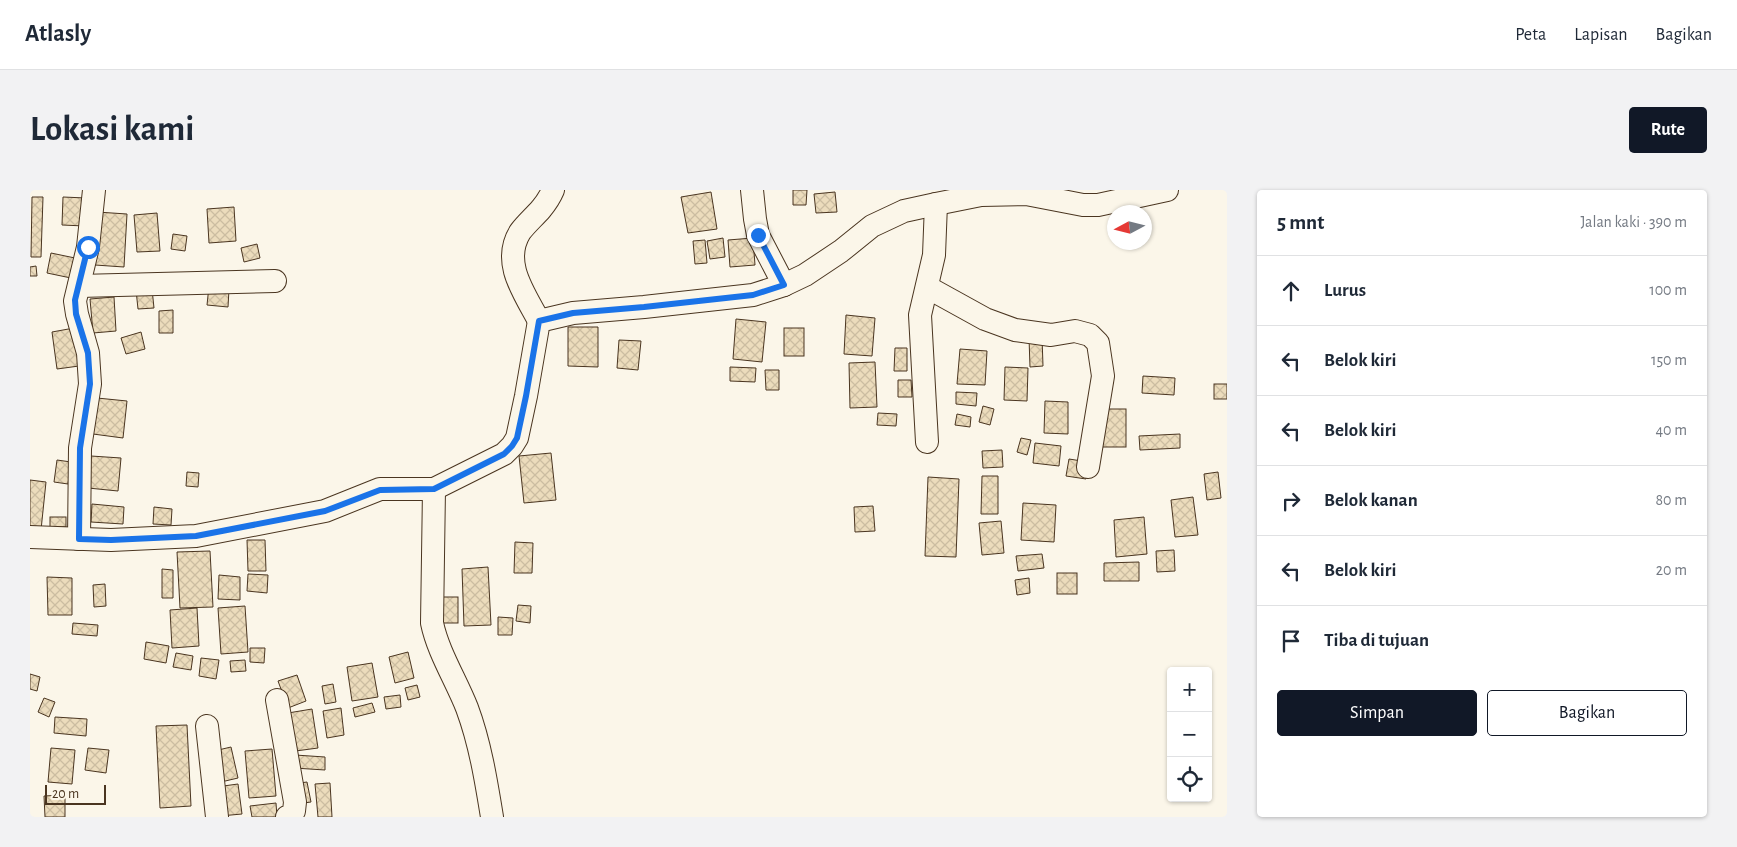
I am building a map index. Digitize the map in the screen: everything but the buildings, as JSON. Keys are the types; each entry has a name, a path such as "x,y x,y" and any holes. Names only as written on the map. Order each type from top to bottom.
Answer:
{"street":[{"path":"79,539 80,448 90,384 88,353 76,314 75,300 88,247 94,190"},
{"path":"30,537 111,540 196,536 325,511 380,490 434,489 504,454 517,438 539,321 514,274 512,255 514,244 520,232 541,210 554,190"},
{"path":"752,190 758,235 784,285"},
{"path":"539,321 573,313 753,295 784,285 805,275 841,251 872,226 904,211 936,204 981,195 1026,194 1083,205 1098,205 1167,190"},
{"path":"927,442 920,315 934,255 936,204"},
{"path":"79,286 275,281"},
{"path":"927,287 985,319 1016,330 1051,335 1075,331 1090,335 1098,343 1103,376 1088,467"},
{"path":"434,489 432,622 436,636 467,709 478,742 492,817"},
{"path":"277,700 294,802 294,811 291,816 287,817"},
{"path":"207,726 217,817"}],"route":[{"path":"88,247 84,270 75,300 76,314 88,353 90,384 80,448 79,539 111,540 196,536 325,511 380,490 434,489 504,454 512,446 517,438 539,321 573,313 753,295 784,285 758,235"}]}
